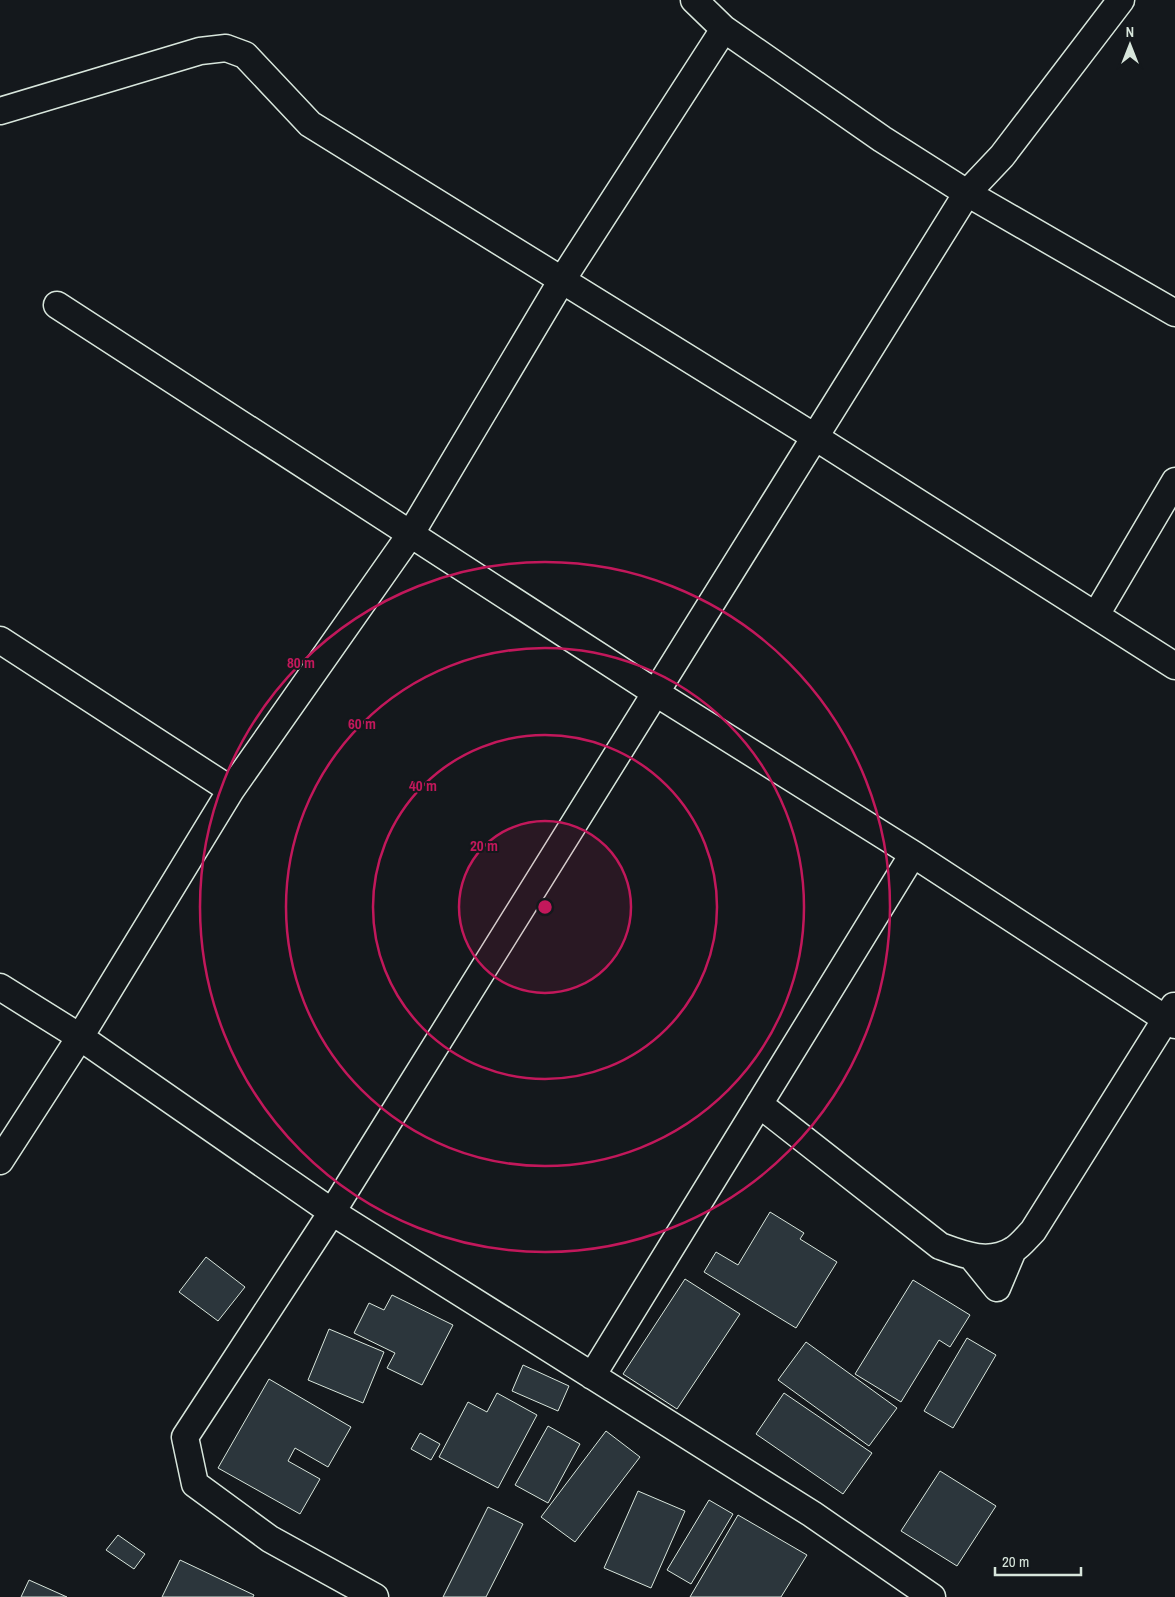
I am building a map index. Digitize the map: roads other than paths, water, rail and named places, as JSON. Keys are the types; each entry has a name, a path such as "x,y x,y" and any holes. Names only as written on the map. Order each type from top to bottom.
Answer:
{"street":[{"path":"694,0 724,29 882,139 967,193 1175,313"},
{"path":"375,1597 270,1540 195,1484 185,1437 332,1212 967,193 1002,156 1121,0"},
{"path":"0,1161 80,1037 231,790 410,535 562,280 724,29"},
{"path":"0,112 181,57 226,48 245,55 310,124 815,438 1175,666"},
{"path":"57,306 656,693 1172,1016 1033,1231 1013,1250 993,1257 972,1257 940,1246 759,1104"},
{"path":"1096,615 1175,481"},
{"path":"0,640 231,790"},
{"path":"592,1376 914,854"},
{"path":"0,987 80,1037 332,1212 812,1514 932,1597"}]}
